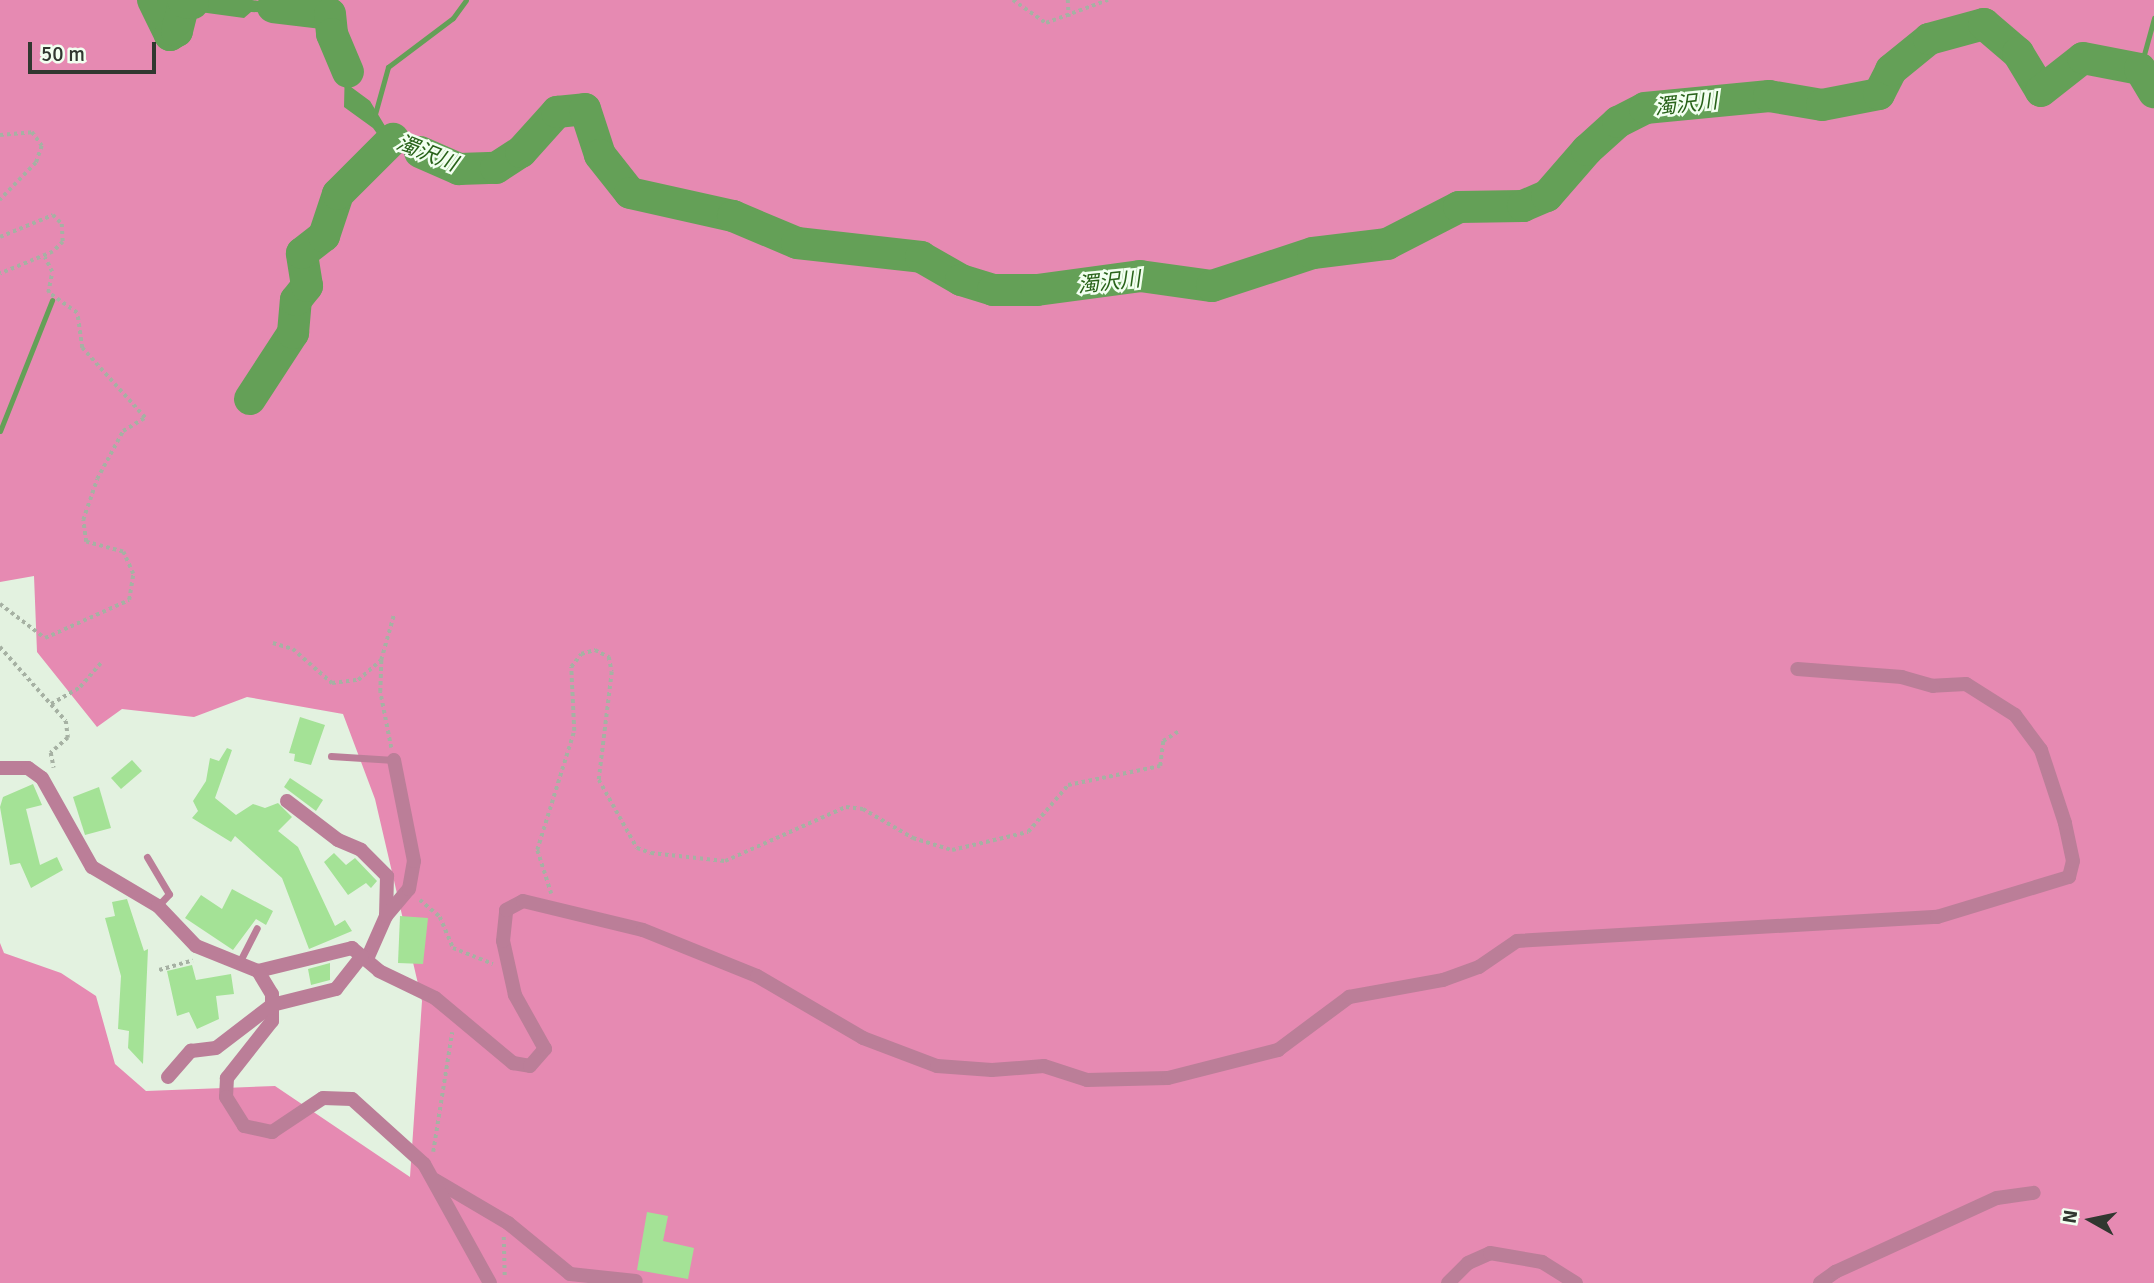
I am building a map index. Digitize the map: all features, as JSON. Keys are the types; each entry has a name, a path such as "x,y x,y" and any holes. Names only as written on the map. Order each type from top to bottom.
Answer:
{"street":[{"path":"0,768 35,772 92,867 158,905 207,952 258,971 352,948 379,971 446,1006 513,1063 530,1066 545,1049 506,970 506,910 523,901 643,930 757,976 863,1038 937,1066 992,1070 1044,1066 1087,1080 1168,1078 1278,1050 1349,997 1443,980 1479,967 1517,941 1937,917 2069,877 2073,861 2065,823 2041,750 2015,715 1966,684 1933,686 1902,677 1797,669"},
{"path":"168,1077 191,1051 216,1048 272,1005 336,989 365,958 386,916 405,893 414,861 394,760"},
{"path":"288,801 338,839 361,850 387,876 386,916"},
{"path":"258,971 272,995 272,1021 227,1078 226,1097 244,1126 272,1132 323,1098 352,1099 424,1164 490,1283"},
{"path":"435,1180 508,1223 570,1274 636,1281"},
{"path":"1820,1283 1997,1198 2034,1193"},
{"path":"1448,1283 1468,1263 1490,1253 1542,1262 1576,1283"}],"lane":[{"path":"331,756 394,760"},
{"path":"147,857 169,894 158,905"},
{"path":"239,963 257,928"}],"path":[{"path":"1013,0 1040,22 1069,17 1108,0"},
{"path":"1068,0 1069,17"},
{"path":"0,135 32,131 42,146 36,163 0,200"},
{"path":"0,237 58,215 63,242 45,258 0,274"},
{"path":"0,604 45,638 129,600 133,574 123,552 86,542 83,520 97,479 123,431 145,418 82,348 77,313 48,293 52,272 45,258"},
{"path":"394,614 381,660 380,692 394,760"},
{"path":"273,643 293,649 332,683 345,685 381,660"},
{"path":"0,648 66,721 68,738 51,752 56,776"},
{"path":"556,909 537,850 574,731 571,667 581,654 594,650 609,657 612,672 599,780 637,848 651,853 725,861 846,807 863,809 913,838 952,850 1028,832 1068,785 1160,766 1163,741 1179,731"},
{"path":"51,704 80,687 102,662"},
{"path":"405,893 425,902 440,918 453,948 506,970"},
{"path":"159,971 207,952"},
{"path":"424,1164 432,1155 453,1036 446,1006"},
{"path":"505,1283 501,1247 508,1223"}],"shaded area":[{"path":"0,0 2154,0 2154,1283 0,1283 0,943 4,953 61,973 96,996 115,1064 146,1091 275,1086 410,1177 422,1001 375,799 343,714 247,697 194,717 122,709 97,727 37,652 34,576 0,582"}],"water":[{"path":"181,0 252,0 316,10 314,14 251,12 244,18 185,10 180,32 173,36"},
{"path":"335,31 350,64 351,87 370,101 388,131 461,165 459,171 387,147 373,128 344,107 345,65 330,32"}],"building":[{"path":"300,717 325,725 311,765 294,761 295,754 289,753"},
{"path":"227,748 232,750 215,798 236,815 253,804 265,808 278,803 292,817 278,831 298,847 335,926 345,920 352,931 309,949 282,878 235,836 231,842 192,818 198,811 193,801 206,781 210,758 219,761"},
{"path":"132,760 142,771 121,789 111,778"},
{"path":"290,778 323,800 316,811 284,787"},
{"path":"33,784 42,805 26,809 40,865 57,857 63,870 31,888 20,863 10,865 0,807 3,797"},
{"path":"99,787 111,828 85,835 73,797"},
{"path":"334,853 346,865 355,858 377,881 371,888 366,883 348,895 324,862"},
{"path":"232,889 273,911 266,925 256,919 233,950 185,918 201,895 222,909"},
{"path":"127,899 144,951 148,949 143,1064 128,1048 129,1031 118,1029 121,976 105,918 115,916 112,902"},
{"path":"400,916 428,918 423,964 398,963"},
{"path":"330,963 330,980 311,985 308,969"},
{"path":"192,965 196,980 231,974 234,994 216,996 219,1019 197,1029 189,1012 177,1016 167,971"},
{"path":"647,1212 668,1216 663,1241 694,1248 688,1279 637,1270"}],"waterway":[{"name":"濁沢川","path":"153,0 170,35 177,31 184,2 193,3"},
{"path":"375,114 388,67 453,18 466,0"},
{"name":"濁沢川","path":"273,7 330,14 332,34 348,72"},
{"path":"2140,69 2154,18"},
{"name":"濁沢川","path":"420,152 459,169 496,168 521,152 557,112 585,109 600,155 630,193 733,216 797,243 921,257 961,280 993,290 1037,290 1140,276 1212,286 1313,253 1387,244 1459,207 1523,206 1547,196 1587,150 1618,122 1645,108 1769,96 1822,105 1879,94 1891,70 1929,39 1984,24 2018,53 2041,91 2083,58 2140,69 2154,92"},
{"path":"250,399 293,333 296,300 307,286 302,253 324,236 338,194 393,139"},
{"path":"0,431 52,300"}]}
